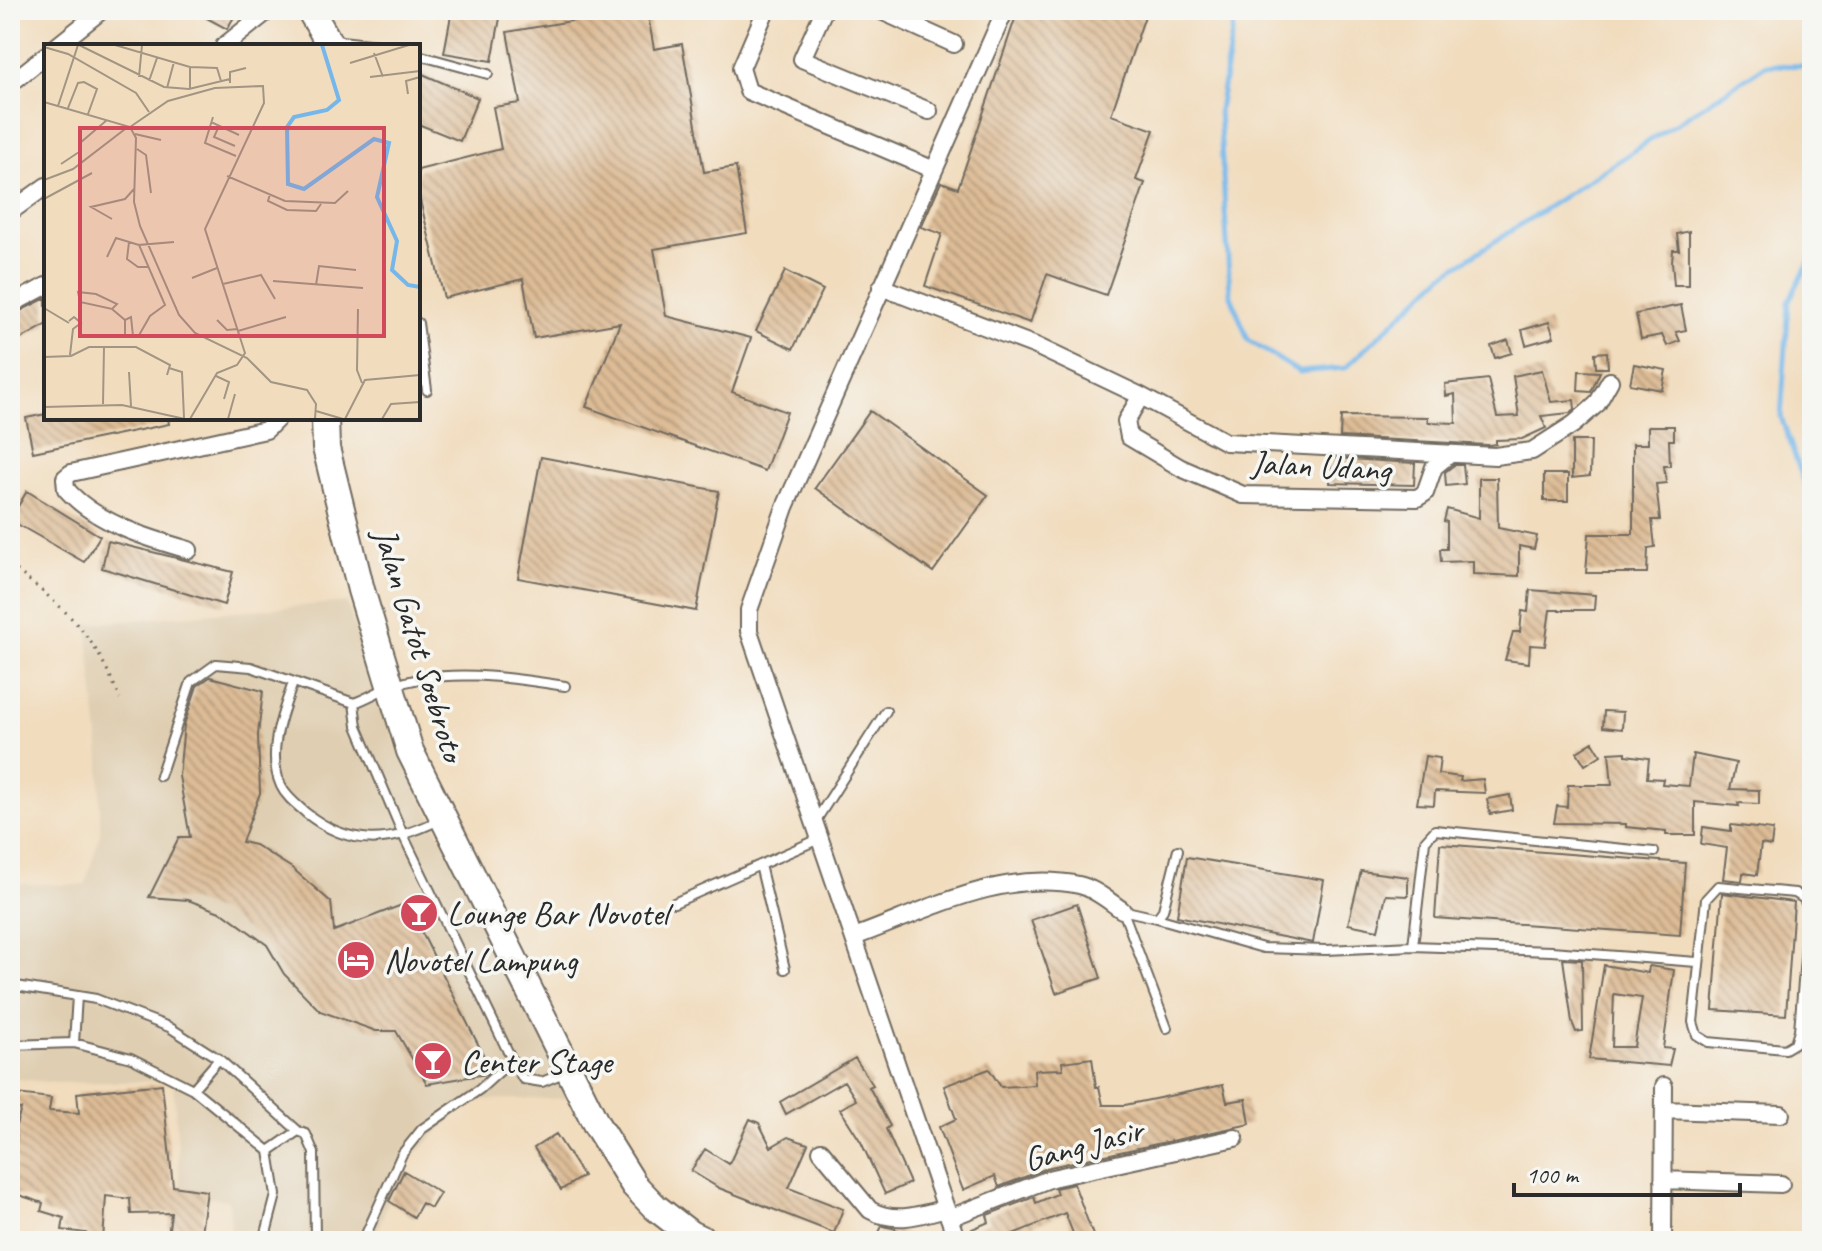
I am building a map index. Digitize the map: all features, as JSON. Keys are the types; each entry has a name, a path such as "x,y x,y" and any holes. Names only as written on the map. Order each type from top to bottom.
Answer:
{"main road":[{"path":"310,10 330,43"},
{"name":"Jalan Gatot Soebroto","path":"325,420 326,448 389,687 410,751 596,1124 634,1185 655,1207 690,1234 705,1241"}],"street":[{"path":"60,44 102,10"},
{"path":"226,44 269,10"},
{"path":"766,10 741,68 748,91 932,169"},
{"path":"824,10 802,59 929,111"},
{"path":"879,10 954,44"},
{"path":"957,1241 749,631 749,610 785,507 1005,10"},
{"path":"10,84 44,57"},
{"path":"10,212 44,187"},
{"path":"10,305 44,287"},
{"name":"Jalan Udang","path":"881,287 1036,346 1141,396 1226,442 1495,456 1532,451 1597,404 1610,381"},
{"name":"Jalan Udang","path":"1141,396 1126,421 1129,437 1181,468 1243,495 1417,498 1425,493 1434,467 1450,454"},
{"path":"189,550 137,534 79,502 66,489 65,478 71,473 266,430 276,420"},
{"path":"854,937 996,884 1027,881 1082,886 1122,910"},
{"path":"1663,1241 1664,1086"},
{"path":"1664,1110 1781,1114"},
{"name":"Gang Jasir","path":"821,1151 870,1210 881,1216 910,1217 947,1213 1052,1178 1235,1138"},
{"path":"1663,1180 1781,1184"}],"lane":[{"path":"420,56 488,74"},
{"path":"420,338 427,390"},
{"path":"160,776 191,682 203,670 216,664 238,665 354,703 389,687 420,680 501,676 565,686"},
{"path":"293,683 276,735 276,766 281,787 322,825 350,837 404,837 443,818"},
{"path":"354,703 357,726 404,837 523,1079 533,1083 568,1071"},
{"path":"674,903 760,865 818,830 886,711"},
{"path":"1413,946 1425,841 1435,830 1654,852"},
{"path":"1157,918 1163,910 1178,850"},
{"path":"760,865 785,969"},
{"path":"1718,886 1795,893 1804,899 1809,910 1795,1043 1785,1049 1708,1042 1697,1035 1693,1022 1697,962 1706,899 1718,886"},
{"path":"1122,910 1263,948 1326,950 1413,946 1551,951 1697,962"},
{"path":"1122,910 1167,1028"},
{"path":"10,985 96,999 169,1027 219,1059 298,1131 306,1134 314,1153 315,1241"},
{"path":"74,1043 77,996"},
{"path":"10,1045 74,1043 131,1058 193,1089 269,1151 276,1195 264,1241"},
{"path":"193,1089 219,1059"},
{"path":"363,1241 402,1154 422,1129 480,1089 512,1060"},
{"path":"269,1151 298,1131"}],"path":[{"path":"10,565 84,629 104,658 120,699"}],"shaded area":[{"path":"347,602 372,685 402,759 575,1098 471,1100 399,1170 374,1241 232,1241 229,1201 181,1191 173,1081 56,1083 10,1078 10,884 85,885 100,833 100,757 87,624"}],"building":[{"path":"192,10 238,10 227,29"},
{"path":"452,10 500,18 492,61 444,53"},
{"path":"647,10 654,49 682,44 704,172 736,167 747,233 654,249 666,316 751,338 732,392 787,412 765,471 586,407 620,323 534,338 523,279 444,298 420,200 420,169 501,149 493,107 520,103 507,32"},
{"path":"1018,10 1147,10 1111,115 1154,130 1136,180 1145,183 1106,295 1047,274 1030,323 925,286 942,234 921,227 941,182 958,188"},
{"path":"420,73 478,98 460,141 420,125"},
{"path":"1689,231 1689,285 1674,285 1672,262 1673,250 1679,250 1677,234"},
{"path":"785,271 823,290 793,349 756,331"},
{"path":"44,299 44,326 10,345 10,316"},
{"path":"1681,305 1686,330 1676,332 1680,341 1667,346 1662,335 1641,339 1636,314"},
{"path":"1549,322 1554,337 1526,345 1522,330"},
{"path":"1508,340 1512,353 1495,358 1491,346"},
{"path":"1607,352 1608,368 1596,368 1595,353"},
{"path":"1634,364 1666,370 1662,390 1630,384"},
{"path":"1542,370 1551,402 1574,400 1575,409 1570,413 1541,416 1546,428 1522,439 1496,440 1496,444 1488,445 1340,437 1341,416 1428,417 1428,422 1456,423 1455,394 1446,396 1445,384 1488,379 1497,417 1519,416 1513,376"},
{"path":"1579,371 1600,372 1591,392 1578,391"},
{"path":"870,411 988,495 933,572 815,488"},
{"path":"44,414 44,420 168,420 169,424 33,452 26,418"},
{"path":"1648,426 1674,426 1674,440 1669,440 1670,466 1664,466 1666,483 1656,484 1660,520 1652,520 1655,547 1648,548 1647,573 1586,573 1589,534 1633,534 1633,444 1648,444"},
{"path":"1572,441 1591,441 1590,476 1572,478"},
{"path":"541,457 719,491 696,611 518,578"},
{"path":"1331,458 1415,463 1414,485 1330,483"},
{"path":"1454,465 1463,465 1465,484 1446,486 1445,472"},
{"path":"1544,474 1568,474 1568,501 1544,501"},
{"path":"1479,478 1497,478 1498,528 1537,536 1534,549 1519,546 1519,576 1473,574 1473,561 1441,562 1440,549 1447,549 1447,522 1444,521 1447,509 1479,518"},
{"path":"27,491 100,536 84,562 10,520"},
{"path":"108,541 233,572 224,605 102,568"},
{"path":"1530,590 1595,595 1594,610 1550,610 1545,646 1530,645 1529,663 1505,660 1513,632 1520,632 1522,611 1528,612"},
{"name":"Novotel Lampung","path":"210,677 263,691 258,735 260,793 242,842 255,845 292,868 331,902 334,931 407,903 491,1070 486,1074 427,1084 396,1031 376,1031 320,1011 284,974 267,945 225,914 188,900 149,897 179,837 190,837 179,776 184,725 197,686"},
{"path":"1604,711 1623,712 1622,729 1603,727"},
{"path":"1593,742 1601,755 1585,765 1577,752"},
{"path":"1626,752 1626,755 1649,758 1647,778 1663,779 1662,784 1689,786 1693,754 1736,763 1730,789 1759,790 1759,804 1738,803 1739,806 1695,802 1695,835 1666,835 1666,831 1626,827 1626,824 1554,823 1557,806 1567,807 1568,785 1612,785 1609,753"},
{"path":"1425,756 1440,758 1438,774 1461,777 1460,781 1483,779 1485,793 1435,791 1434,805 1417,804"},
{"path":"1510,795 1512,810 1490,814 1487,799"},
{"path":"1731,825 1773,830 1771,846 1761,844 1757,875 1743,873 1742,881 1723,879 1727,848 1701,844 1703,827 1731,831"},
{"path":"1440,844 1685,863 1680,935 1435,918"},
{"path":"1187,857 1324,880 1313,943 1177,916"},
{"path":"1361,871 1408,877 1408,896 1386,895 1378,930 1348,924"},
{"path":"1722,893 1794,902 1786,1015 1713,1010"},
{"path":"1077,904 1101,978 1056,993 1031,920"},
{"path":"1563,959 1582,960 1583,1031 1576,1032 1572,1022"},
{"path":"1604,965 1648,973 1649,966 1674,970 1663,1048 1673,1049 1669,1066 1589,1059","holes":["1614,994 1642,998 1634,1047 1612,1047"]},
{"path":"855,1058 873,1085 869,1087 890,1126 886,1129 910,1183 885,1194 861,1142 840,1109 856,1100 844,1081 786,1114 780,1102"},
{"path":"1092,1058 1096,1087 1099,1087 1103,1105 1125,1105 1223,1085 1227,1102 1246,1099 1250,1124 1050,1167 999,1187 995,1176 963,1190 939,1127 956,1119 944,1086 989,1069 1001,1087 1035,1085 1034,1070 1063,1069 1062,1062"},
{"path":"162,1084 173,1186 207,1191 200,1240 168,1236 171,1213 131,1214 130,1199 106,1196 103,1241 85,1241 86,1233 62,1230 64,1218 41,1211 43,1203 10,1192 16,1160 12,1159 17,1136 13,1134 21,1109 15,1108 17,1094 51,1098 49,1111 79,1113 77,1093"},
{"path":"750,1119 759,1123 771,1147 788,1137 808,1144 789,1188 843,1209 834,1233 719,1188 691,1171 705,1149 729,1164"},
{"path":"556,1134 583,1176 561,1190 534,1148"},
{"path":"404,1171 440,1193 431,1208 422,1203 414,1217 389,1201"},
{"path":"1074,1184 1094,1238 1076,1241 1065,1213 996,1241 976,1241 972,1229 989,1222 987,1215 1034,1197 1036,1203 1057,1194 1055,1188"},
{"path":"882,1226 893,1228 921,1241 875,1241"}],"waterway":[{"path":"1236,10 1219,110 1230,293 1248,340 1299,372 1345,368 1443,275 1766,65 1812,66"},
{"path":"1812,256 1789,301 1781,417 1812,504"}],"place":[{"name":"Lounge Bar Novotel","path":"419,913"},
{"name":"Novotel Lampung","path":"356,960"},
{"name":"Center Stage","path":"433,1061"}]}
